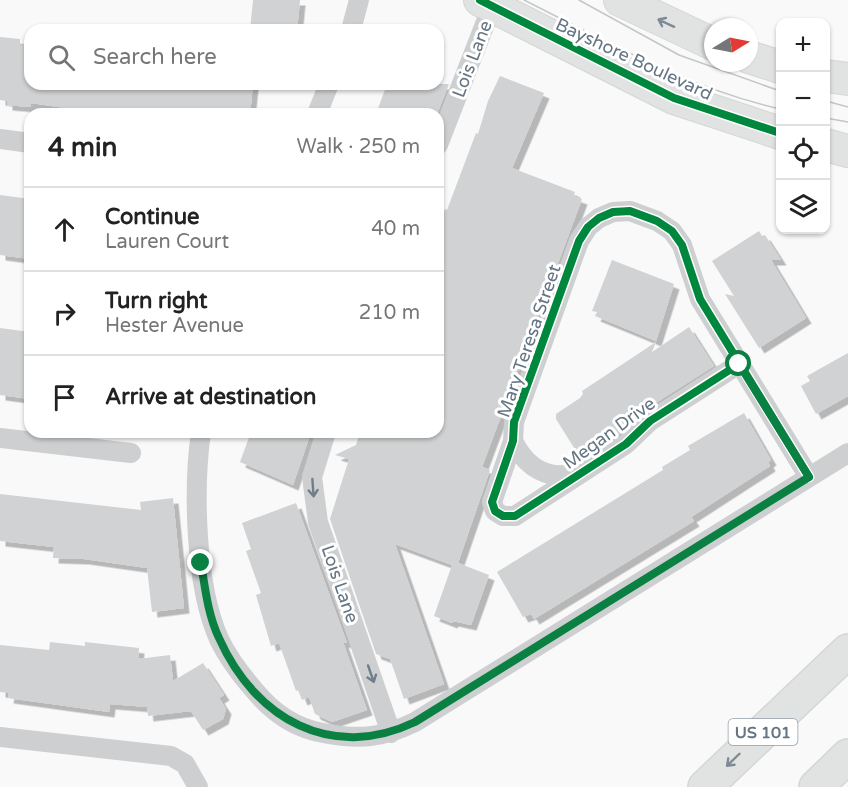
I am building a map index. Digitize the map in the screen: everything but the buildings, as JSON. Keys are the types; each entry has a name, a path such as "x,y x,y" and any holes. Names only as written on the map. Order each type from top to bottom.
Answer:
{"highway":[{"name":"US 101","path":"705,787 848,651"},
{"path":"816,787 848,756"}],"main road":[{"path":"620,0 704,40"},
{"name":"Bayshore Boulevard","path":"486,3 674,98 776,132"},
{"path":"758,60 776,66"},
{"path":"830,77 848,79"},
{"path":"830,146 848,151"}],"street":[{"path":"353,24 359,0"},
{"name":"Lois Lane","path":"444,127 486,3"},
{"path":"319,108 327,90"},
{"path":"0,139 24,142"},
{"name":"Mary Teresa Street","path":"495,511 492,502 513,441 514,422 579,241 588,227 599,218 613,212 630,211 657,221 672,231 682,245 700,299 739,364"},
{"path":"739,364 809,477"},
{"name":"Megan Drive","path":"495,511 503,516 515,516 626,444 650,421 739,364"},
{"path":"0,438 131,453"},
{"path":"200,438 197,460 197,512 208,604 219,638 239,673 287,721 338,736 367,738 391,733 425,716 848,453"},
{"name":"Lois Lane","path":"324,438 312,477 318,522 391,733"},
{"path":"513,441 521,457 536,470 554,476 586,470"},
{"path":"0,736 171,756 191,771 198,787"}],"tram line":[{"path":"524,0 681,76 713,89 776,108"},
{"path":"579,0 679,55 776,90"},
{"path":"830,102 848,107"},
{"path":"830,119 848,122"}],"cycle path":[{"path":"480,0 674,98 776,132"},
{"path":"739,364 650,421 626,444 515,516 503,516 495,511 492,502 513,441 514,422 579,241 588,227 599,218 613,212 630,211 657,221 672,231 682,245 700,299 809,477"}],"route":[{"path":"201,563 208,604 219,638 239,673 262,700 287,721 314,732 367,738 391,733 415,722 809,477 739,364"}]}
